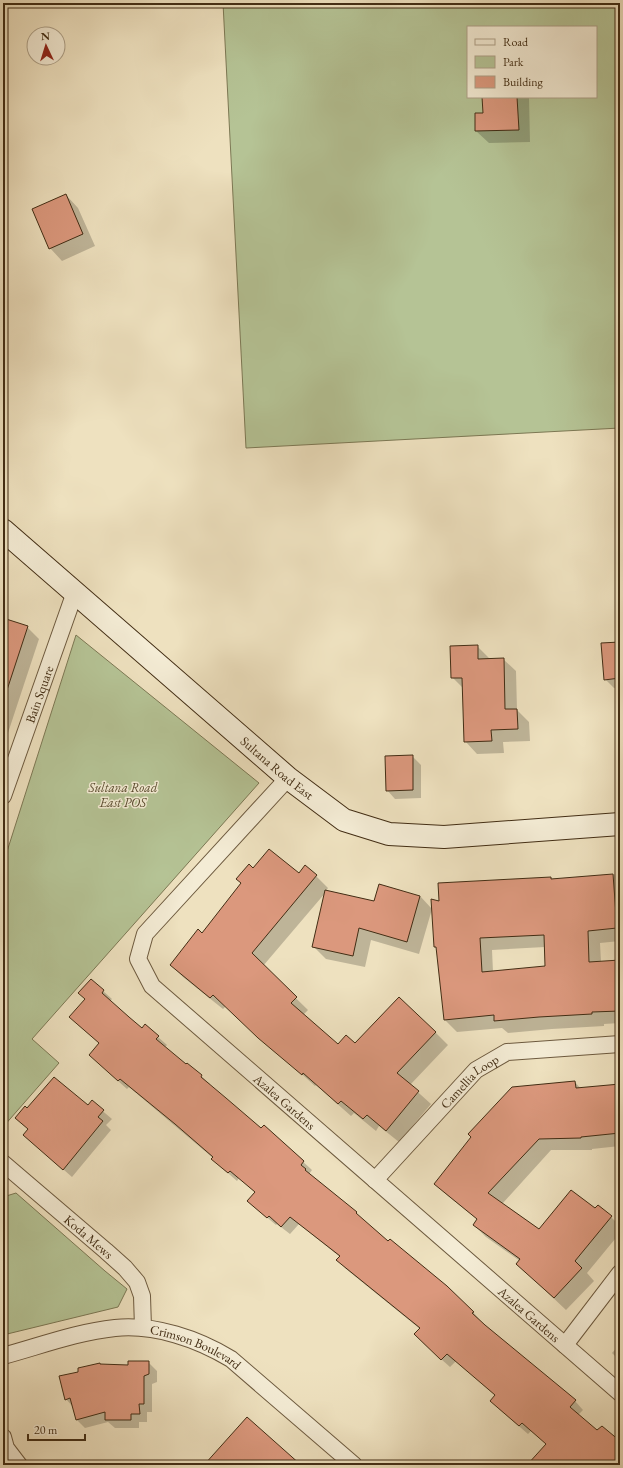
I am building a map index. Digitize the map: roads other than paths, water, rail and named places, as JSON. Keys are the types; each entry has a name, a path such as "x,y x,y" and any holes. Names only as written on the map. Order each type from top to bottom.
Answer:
{"street":[{"name":"Sultana Road East","path":"3,530 288,778 344,820 389,834 444,837 620,824"},
{"name":"Bain Square","path":"3,796 75,592"},
{"name":"Azalea Gardens","path":"288,778 145,934 138,959 152,986 620,1393"},
{"name":"Camellia Loop","path":"375,1180 476,1070 506,1052 620,1044"},
{"name":"Koda Mews","path":"3,1162 125,1268 137,1282 142,1296 143,1328"},
{"path":"565,1345 620,1273"},
{"name":"Crimson Boulevard","path":"3,1356 76,1336 116,1328 143,1328 194,1340 211,1347 231,1359 354,1465"},
{"path":"3,1438 6,1448 19,1465"}],"park label":[{"name":"Sultana Road East POS","path":"123,794"}]}
